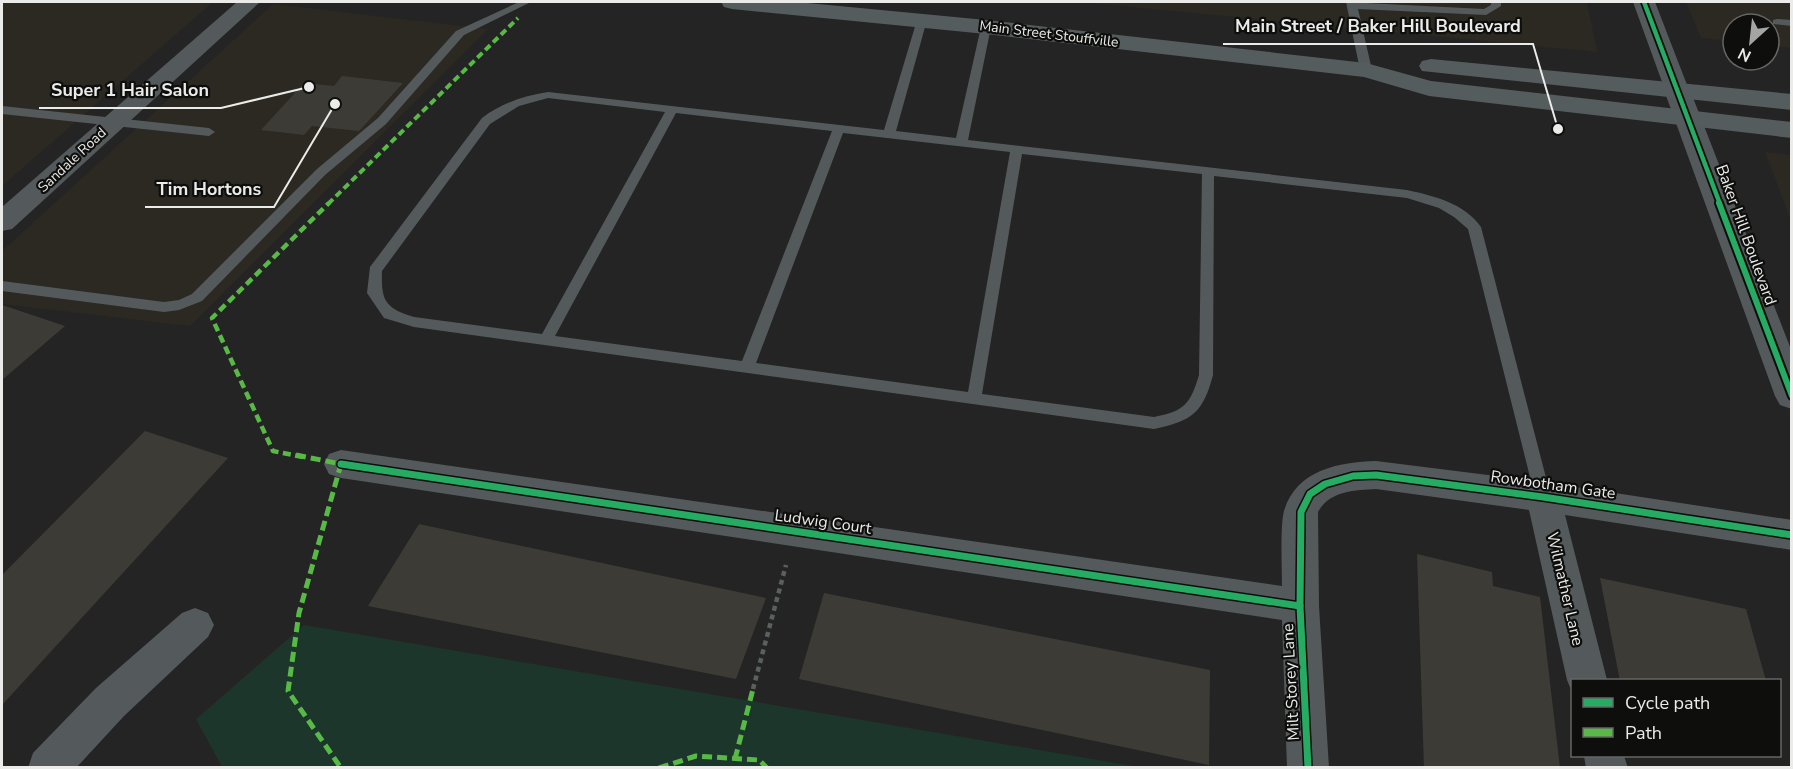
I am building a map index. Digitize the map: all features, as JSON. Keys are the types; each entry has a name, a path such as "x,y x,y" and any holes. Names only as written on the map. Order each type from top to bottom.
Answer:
{"main road":[{"name":"Main Street Stouffville","path":"732,2 922,20 1366,70 1429,88 1791,130"},
{"name":"Main Street Stouffville","path":"1366,70 1426,65 1791,102"}],"street":[{"name":"Sandale Road","path":"2,222 249,2"},
{"path":"1644,2 1677,90"},
{"name":"Baker Hill Boulevard","path":"1677,90 1791,396"},
{"name":"Ludwig Court","path":"341,464 1300,606"},
{"name":"Rowbotham Gate","path":"1314,491 1341,478 1376,475 1543,496 1791,535"},
{"name":"Milt Storey Lane","path":"1308,768 1300,606 1300,518 1306,500 1314,491"},
{"name":"Wilmather Lane","path":"1543,496 1587,679"},
{"path":"48,768 110,702 195,625"}],"lane":[{"path":"2,286 164,308 177,307 191,302 202,295 321,172 382,121 460,33 526,2"},
{"path":"1366,70 1351,4 1486,12 1496,6 1496,2"},
{"path":"889,134 922,20"},
{"path":"961,143 986,27"},
{"path":"1208,171 1206,375 1200,402 1178,418 1154,423 414,322 389,314 374,293 375,270 486,121 505,106 526,98 548,95 839,128 961,143 1208,171 1407,195 1438,201 1460,212 1474,227 1543,496"},
{"path":"546,340 672,109"},
{"path":"2,110 209,132"},
{"path":"747,367 839,128"},
{"path":"974,398 1017,149"}],"path":[{"path":"753,689 794,531"}],"shaded area":[{"path":"2,2 213,2 2,186"},
{"path":"1081,2 1587,2 1597,52"},
{"path":"1686,2 1791,2 1791,48 1781,47 1781,12 1721,12 1721,40 1701,38"},
{"path":"273,4 488,29 190,326 2,304 2,251"},
{"path":"1765,152 1791,155 1791,221"}],"green space":[{"path":"304,625 1139,767 222,767 196,719"}],"building":[{"path":"342,76 403,83 359,131 312,126 304,135 261,130 304,83 334,86"},
{"path":"2,305 65,326 2,380"},
{"path":"145,431 228,458 2,705 2,575"},
{"path":"419,524 766,598 736,679 368,606"},
{"path":"1417,554 1492,572 1493,586 1540,597 1560,768 1424,768"},
{"path":"1600,578 1746,609 1765,679 1620,679"},
{"path":"824,593 1210,670 1209,765 799,679"}],"marked path":[{"path":"341,768 288,691 299,613 341,464 273,451 212,318 518,18"},
{"path":"735,759 753,689"},
{"path":"659,768 696,756 759,760 767,768"}],"cycle path":[{"path":"1644,2 1792,396"},
{"path":"341,464 1300,606"},
{"path":"1308,768 1300,606 1301,512 1310,494 1325,484 1353,476 1376,475 1543,497 1792,535"}],"place":[{"name":"Super 1 Hair Salon","path":"309,87"},
{"name":"Tim Hortons","path":"335,104"},
{"name":"Main Street / Baker Hill Boulevard","path":"1558,129"}]}
